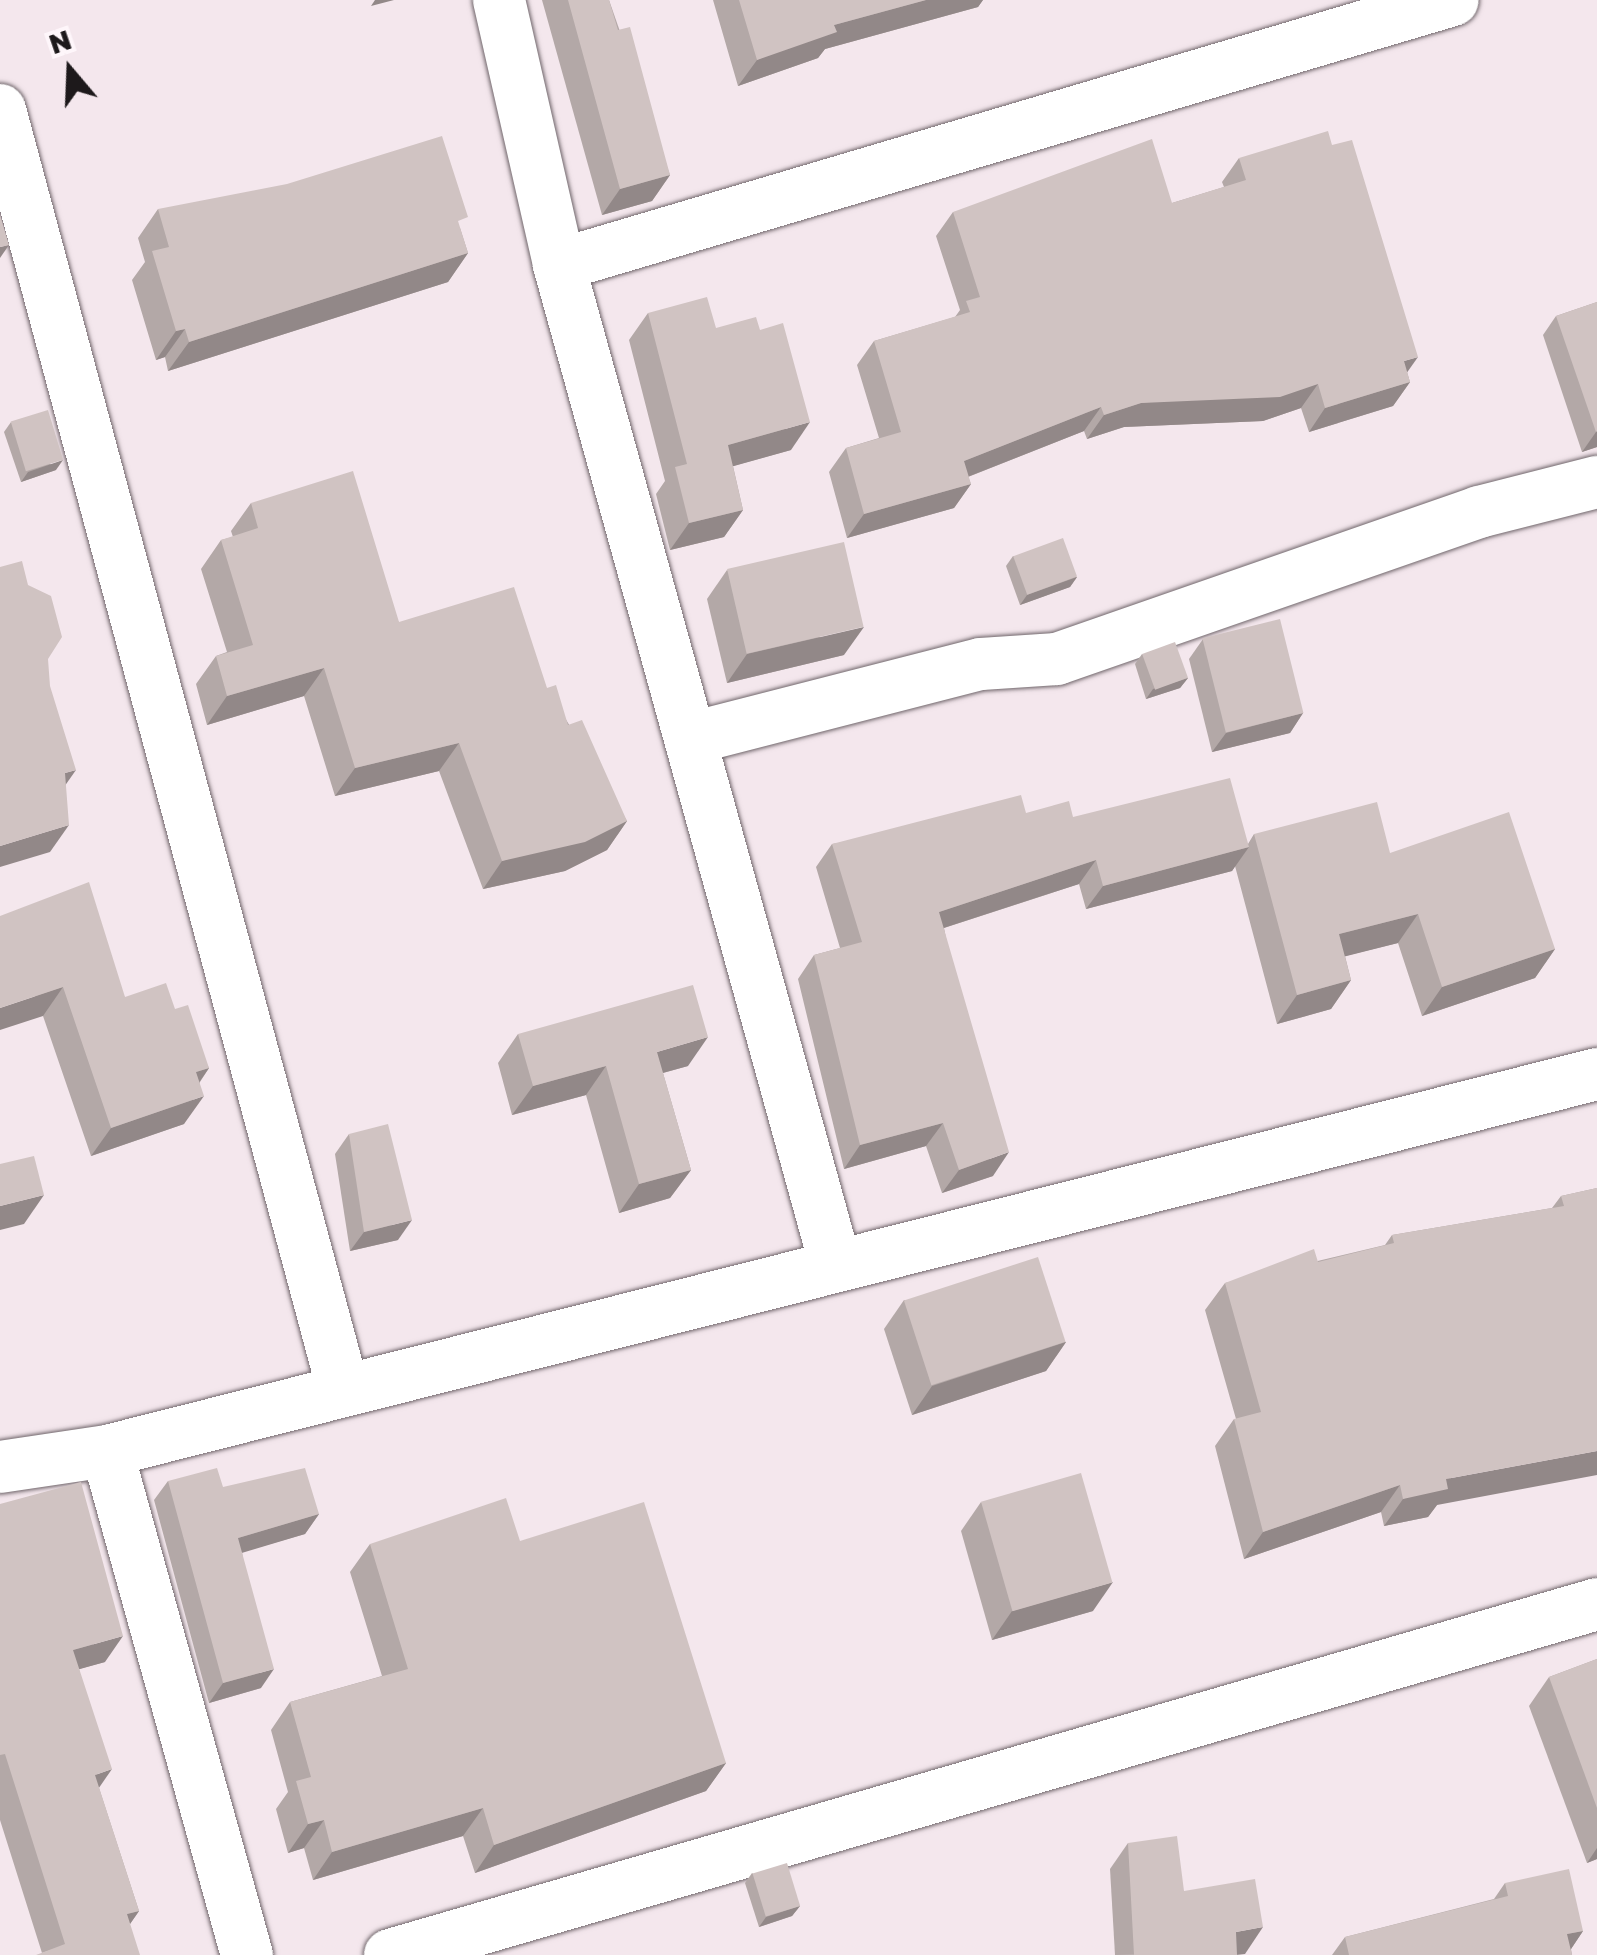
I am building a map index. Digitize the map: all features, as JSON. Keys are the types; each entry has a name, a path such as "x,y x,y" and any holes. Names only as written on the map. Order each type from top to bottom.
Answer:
{"street":[{"path":"499,0 559,266 696,737 757,1001 835,1263"},
{"path":"559,266 1453,0"},
{"path":"0,110 343,1389"},
{"path":"696,737 980,664 1057,659 1479,512 1597,482"},
{"path":"0,1467 106,1451 835,1263 1597,1074"},
{"path":"106,1451 247,1955"},
{"path":"390,1955 1597,1604"}],"building":[{"path":"568,0 609,0 618,30 630,27 670,175 620,189"},
{"path":"739,0 926,0 834,25 837,32 757,60"},
{"path":"1328,131 1332,145 1352,140 1418,357 1404,361 1410,382 1325,408 1318,384 1280,397 1141,403 1104,415 1101,407 964,461 971,484 864,514 846,448 901,432 874,341 970,312 966,301 980,297 953,212 1152,139 1172,203 1246,180 1239,158"},
{"path":"442,136 468,217 458,221 468,253 189,342 185,329 176,331 152,251 169,247 158,209 287,184"},
{"path":"0,215 9,245 0,247"},
{"path":"707,297 716,328 756,317 760,330 783,323 810,422 728,445 743,510 689,523 675,467 687,464 648,313"},
{"path":"1597,302 1597,431 1596,432 1556,316"},
{"path":"48,410 63,460 26,471 11,421"},
{"path":"353,471 399,622 514,587 547,688 556,685 568,725 582,720 627,821 585,842 502,861 459,743 355,768 324,668 227,696 216,656 253,645 221,540 258,528 251,503"},
{"path":"1063,538 1077,577 1027,595 1013,556"},
{"path":"844,542 864,627 747,654 727,569"},
{"path":"22,561 28,585 51,596 62,637 48,659 50,686 76,770 65,773 69,825 0,846 0,567"},
{"path":"1280,619 1303,713 1226,732 1202,638"},
{"path":"1175,642 1188,678 1155,690 1142,654"},
{"path":"1230,778 1249,847 1103,886 1096,860 939,912 1009,1152 959,1170 943,1123 860,1145 814,955 862,942 832,844 1021,795 1026,813 1069,801 1073,817"},
{"path":"1377,802 1390,853 1509,812 1555,949 1442,987 1418,914 1339,934 1351,980 1297,995 1254,834"},
{"path":"89,882 125,997 166,983 175,1009 188,1005 209,1068 196,1072 204,1096 111,1128 63,987 0,1008 0,916"},
{"path":"693,985 708,1037 657,1052 691,1170 639,1184 606,1066 533,1086 518,1034"},
{"path":"388,1124 412,1220 364,1232 349,1134"},
{"path":"34,1156 44,1195 0,1206 0,1164"},
{"path":"1597,1188 1597,1451 1446,1479 1448,1489 1403,1499 1400,1485 1263,1532 1234,1419 1261,1412 1225,1283 1314,1249 1318,1262 1394,1243 1392,1235 1564,1206 1561,1196"},
{"path":"1038,1257 1066,1342 931,1385 904,1301"},
{"path":"217,1468 223,1487 305,1468 319,1514 238,1538 274,1669 223,1683 168,1481"},
{"path":"1081,1473 1112,1583 1012,1611 981,1502"},
{"path":"81,1482 123,1636 73,1650 112,1769 95,1775 139,1911 127,1914 140,1955 36,1955 65,1944 5,1754 0,1755 0,1504"},
{"path":"506,1498 520,1541 644,1502 726,1763 494,1845 483,1808 332,1852 324,1820 308,1824 296,1781 311,1777 290,1702 408,1669 370,1544"},
{"path":"1597,1659 1597,1808 1549,1677"},
{"path":"1177,1836 1184,1891 1255,1879 1263,1927 1236,1932 1237,1955 1134,1955 1128,1843"},
{"path":"787,1863 800,1906 766,1917 753,1874"},
{"path":"1569,1869 1583,1931 1567,1934 1572,1955 1349,1955 1345,1937 1508,1896 1505,1883"}]}
